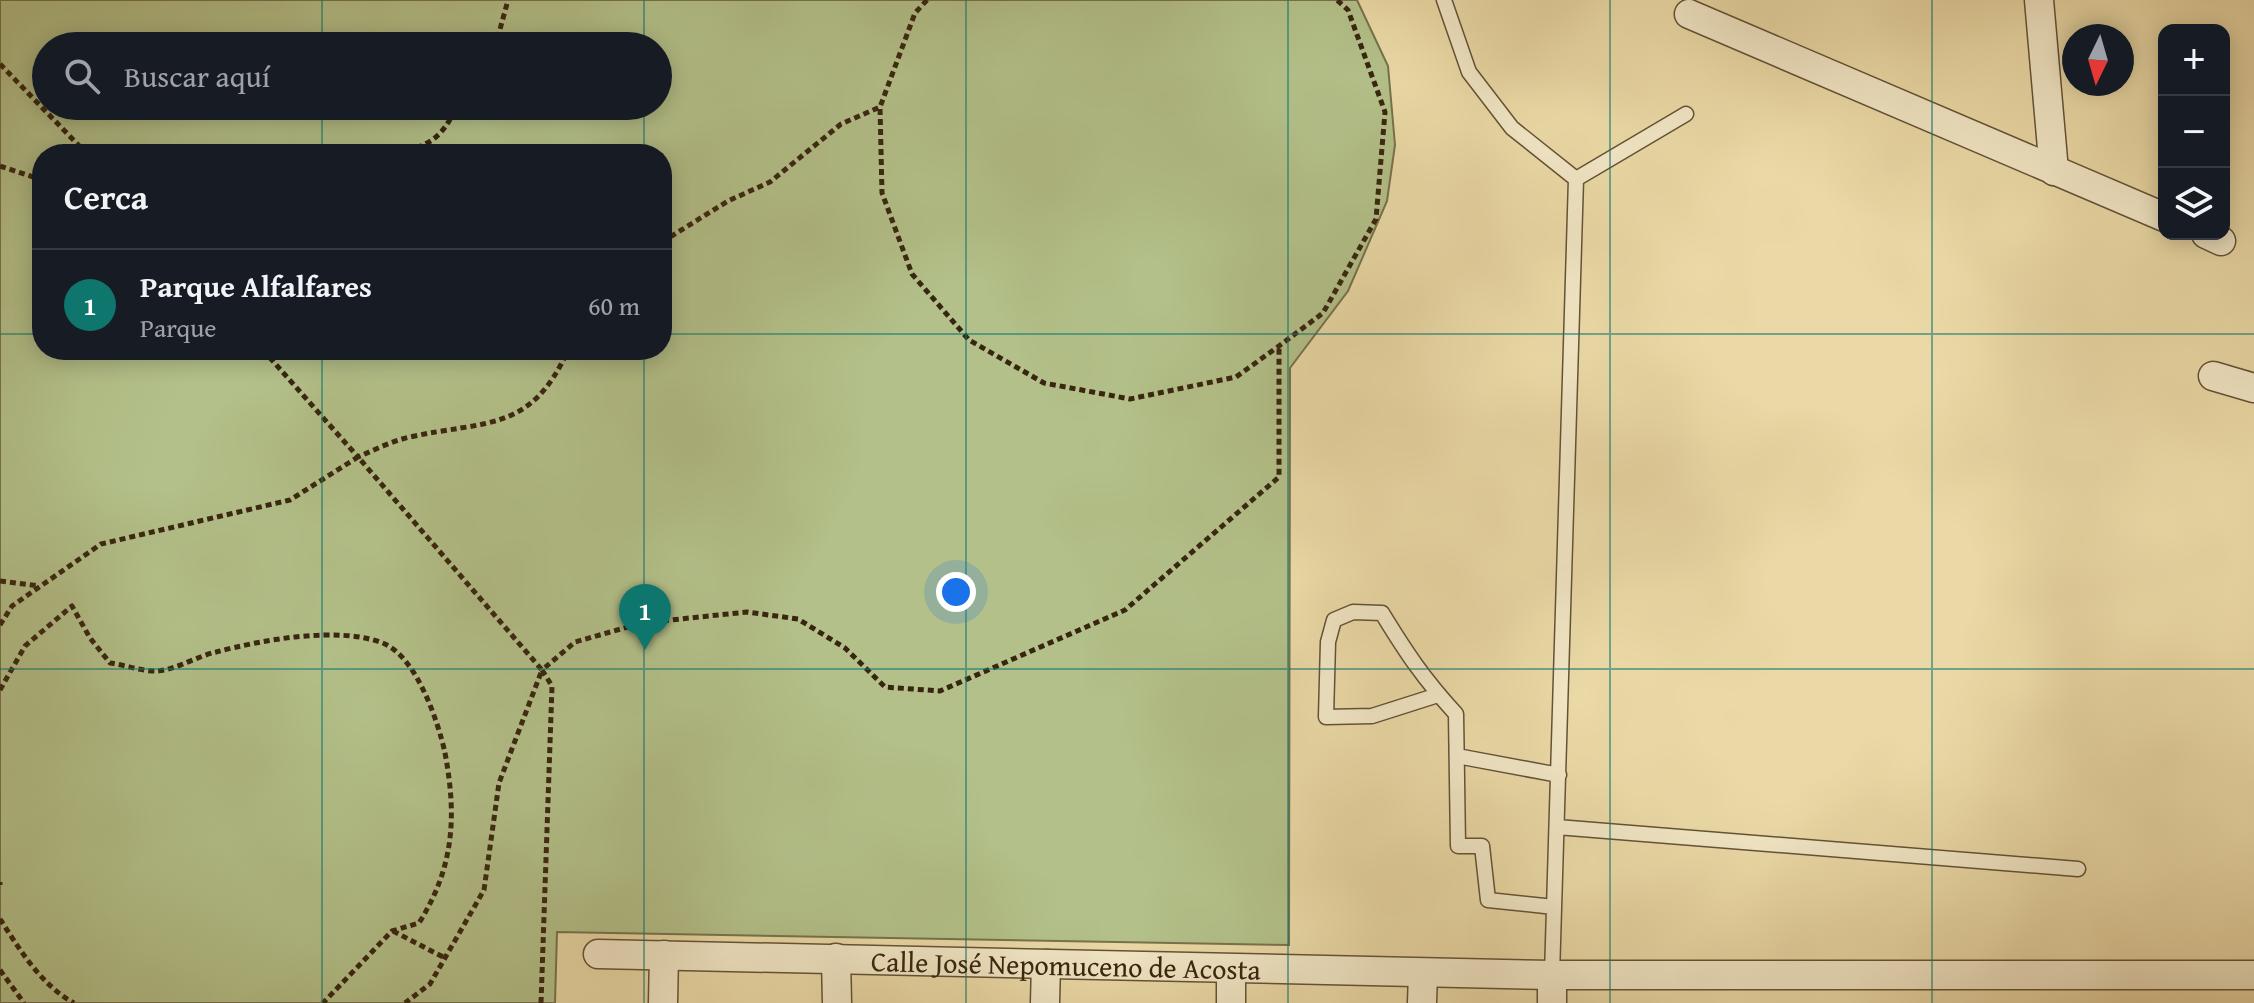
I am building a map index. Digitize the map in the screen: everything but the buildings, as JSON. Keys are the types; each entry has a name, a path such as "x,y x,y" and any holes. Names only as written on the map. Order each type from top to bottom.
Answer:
{"street":[{"path":"2039,0 2054,171"},
{"path":"1689,14 2158,214"},
{"path":"2213,376 2254,388"},
{"name":"Calle José Nepomuceno de Acosta","path":"598,954 1423,973 1552,989 2254,975"},
{"path":"663,1003 664,955"},
{"path":"836,958 837,1003"},
{"path":"1045,1003 1046,964"},
{"path":"1231,969 1231,1003"},
{"path":"1422,1003 1423,973"}],"lane":[{"path":"1444,0 1469,72 1512,128 1576,179"},
{"path":"1576,179 1686,114"},
{"path":"1552,989 1576,179"},
{"path":"1438,695 1372,716 1326,717 1328,642 1334,620 1353,612 1382,613 1419,675 1438,695 1456,714 1458,846 1482,846 1488,900 1554,907"},
{"path":"1457,756 1559,775"},
{"path":"1557,827 2078,869"}],"path":[{"path":"499,32 508,0"},
{"path":"927,0 915,13 880,107 882,193 912,274 969,340 1044,383 1130,399 1236,377 1279,346 1323,313 1376,219 1385,112 1348,10 1339,0"},
{"path":"0,64 32,97"},
{"path":"672,236 728,201 770,182 841,124 880,107"},
{"path":"54,120 77,144"},
{"path":"425,144 448,128 451,120"},
{"path":"0,166 32,177"},
{"path":"405,1003 430,984 484,890 499,783 542,670 575,642 642,623 747,612 798,619 845,648 885,687 940,691 1019,658 1125,610 1279,477 1279,346"},
{"path":"272,360 542,670 552,686 541,1003"},
{"path":"0,625 12,606 101,544 290,500 358,457 408,437 480,427 526,409 556,377 564,360"},
{"path":"0,581 40,586"},
{"path":"0,690 25,646 72,606 90,638 110,663 159,671 266,639 333,635 386,645 417,676 439,725 450,780 452,832 439,892 419,923 392,931 323,1003"},
{"path":"0,919 22,953 58,994 74,1003"},
{"path":"392,931 445,958"},
{"path":"0,970 24,1003"}],"green space":[{"path":"0,0 1357,0 1388,66 1395,145 1387,201 1348,291 1290,368 1289,945 557,932 555,1003 0,1003"}],"place":[{"name":"Parque Alfalfares","path":"645,650"}]}
